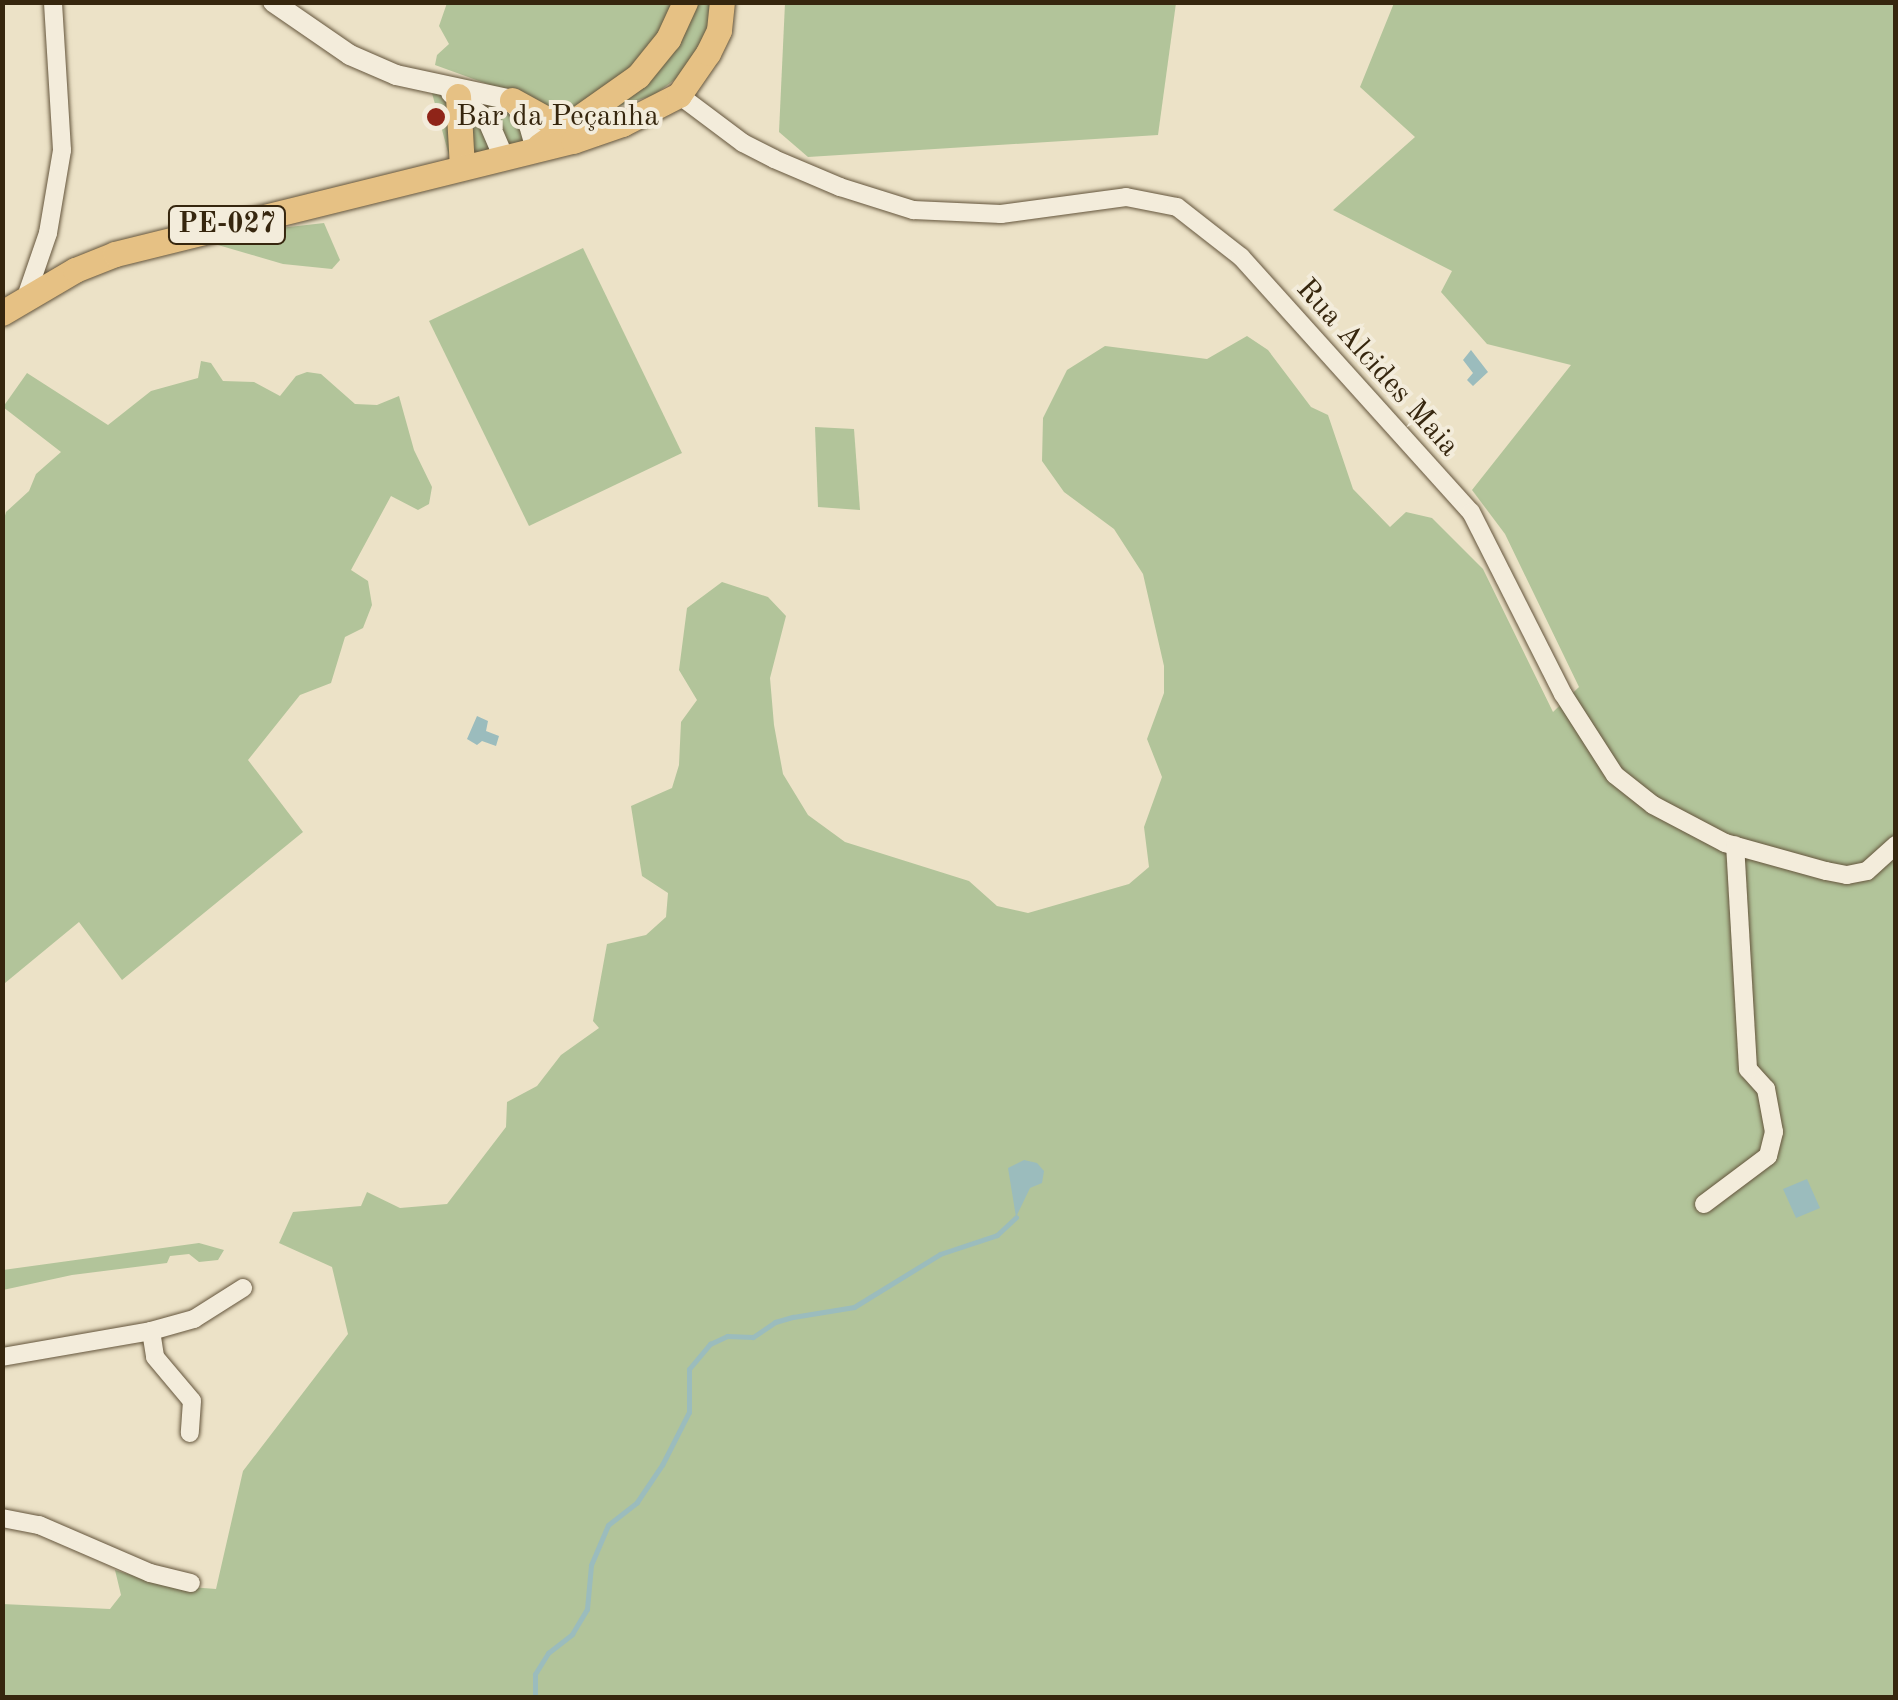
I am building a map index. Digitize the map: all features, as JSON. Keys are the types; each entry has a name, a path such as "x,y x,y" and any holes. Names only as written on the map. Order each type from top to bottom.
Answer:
{"main road":[{"name":"PE-027","path":"536,150 560,127 638,76 668,39 685,2"},
{"name":"PE-027","path":"2,312 115,254 536,150 622,124 679,95 719,30 722,2"},
{"path":"458,96 462,167"},
{"path":"512,100 560,127"}],"street":[{"path":"26,297 48,232 62,150 53,2"},
{"path":"273,2 350,55 396,75 512,100 529,125 536,150"},
{"path":"430,82 458,96 488,121 504,158"},
{"name":"Rua Alcides Maia","path":"679,95 743,144 840,187 913,210 1001,214 1126,197 1177,208 1241,257 1471,512 1563,694 1615,775 1653,805 1736,845 1848,874 1867,871 1896,846"},
{"path":"1704,1204 1768,1156 1774,1132 1766,1089 1748,1069 1736,845"},
{"path":"2,1356 151,1331 194,1319 244,1288"},
{"path":"151,1331 160,1366 192,1400 190,1433"},
{"path":"2,1518 40,1524 150,1573 190,1583"}],"green space":[{"path":"447,3 674,3 647,55 575,110 564,112 435,65 437,55 449,44 439,26"},
{"path":"695,3 716,3 716,15 681,75 654,95 616,107"},
{"path":"785,3 1176,3 1158,135 808,157 779,132"},
{"path":"1394,3 1895,3 1895,1697 3,1697 2,1604 110,1609 121,1595 115,1570 164,1585 216,1589 243,1471 348,1334 332,1267 279,1243 293,1212 361,1206 367,1192 400,1208 447,1204 506,1127 507,1102 537,1086 561,1055 599,1028 593,1021 607,944 646,935 666,917 668,893 642,876 631,806 672,788 679,765 681,722 697,700 679,670 687,608 722,582 768,597 786,616 770,678 774,725 783,774 808,815 845,842 969,881 997,906 1028,913 1129,884 1149,867 1144,827 1162,777 1147,739 1164,693 1164,666 1143,574 1114,529 1064,492 1042,461 1043,418 1067,370 1105,346 1207,359 1247,336 1268,350 1311,407 1328,415 1353,489 1390,527 1406,512 1432,518 1483,569 1553,712 1579,687 1505,534 1472,490 1571,365 1487,344 1441,292 1452,271 1333,210 1415,137 1360,87"},
{"path":"429,82 464,87 572,133 451,163"},
{"path":"324,223 340,260 332,269 283,264 194,238"},
{"path":"583,248 682,453 529,526 429,321"},
{"path":"201,361 211,363 223,381 254,382 280,396 296,376 307,372 321,374 355,404 377,405 399,396 414,450 432,487 429,504 418,510 391,496 351,570 368,581 372,605 363,628 345,637 331,683 300,695 248,760 303,832 122,980 79,922 5,983 3,523 6,512 29,491 36,474 61,452 3,407 27,373 108,425 151,391 198,378"},
{"path":"815,427 854,429 860,510 818,507"},
{"path":"199,1243 224,1250 218,1260 199,1262 189,1254 170,1256 167,1263 72,1275 3,1290 3,1270"}],"water":[{"path":"1471,350 1488,372 1473,386 1467,380 1473,373 1463,360"},
{"path":"477,716 488,721 486,731 499,736 496,746 482,741 477,745 467,739"},
{"path":"1024,1160 1037,1163 1044,1171 1042,1183 1030,1188 1016,1217 1008,1168"},
{"path":"1807,1179 1820,1208 1796,1218 1783,1189"}],"waterway":[{"path":"535,1698 535,1674 548,1653 572,1634 587,1609 591,1565 608,1525 637,1502 662,1465 689,1412 689,1369 710,1344 727,1336 753,1337 775,1322 793,1317 854,1307 940,1254 997,1235 1016,1217"}],"place":[{"name":"Bar da Peçanha","path":"436,117"}]}
